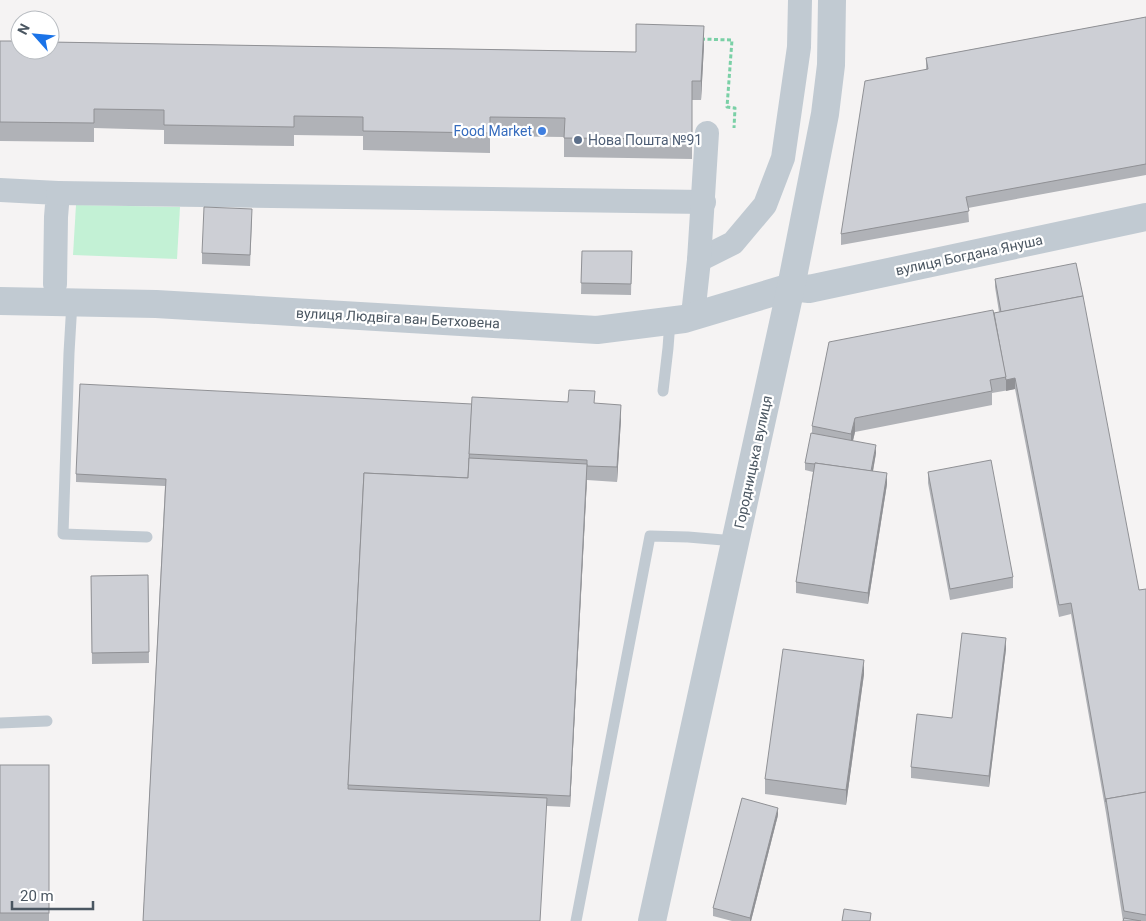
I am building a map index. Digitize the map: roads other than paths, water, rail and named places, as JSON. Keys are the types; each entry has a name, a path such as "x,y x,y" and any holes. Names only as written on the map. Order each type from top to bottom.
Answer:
{"street":[{"path":"699,260 732,243 765,205 783,158 799,47 800,0"},
{"name":"Городницька вулиця","path":"652,921 791,287 825,114 831,64 832,0"},
{"path":"682,318 699,260 707,133"},
{"path":"0,190 58,193 704,202"},
{"path":"58,193 56,217 64,293"},
{"name":"вулиця Богдана Януша","path":"791,287 809,289 1146,217"},
{"name":"вулиця Людвіга ван Бетховена","path":"0,301 64,293 166,304 597,330 682,318 791,287"}],"lane":[{"path":"64,293 69,353 63,534 147,536"},
{"path":"663,391 668,348 682,318"},
{"path":"576,921 650,536 735,541"},
{"path":"0,723 47,721"}],"place":[{"name":"Food Market","path":"542,131"},
{"name":"Нова Пошта №91","path":"578,140"}]}
